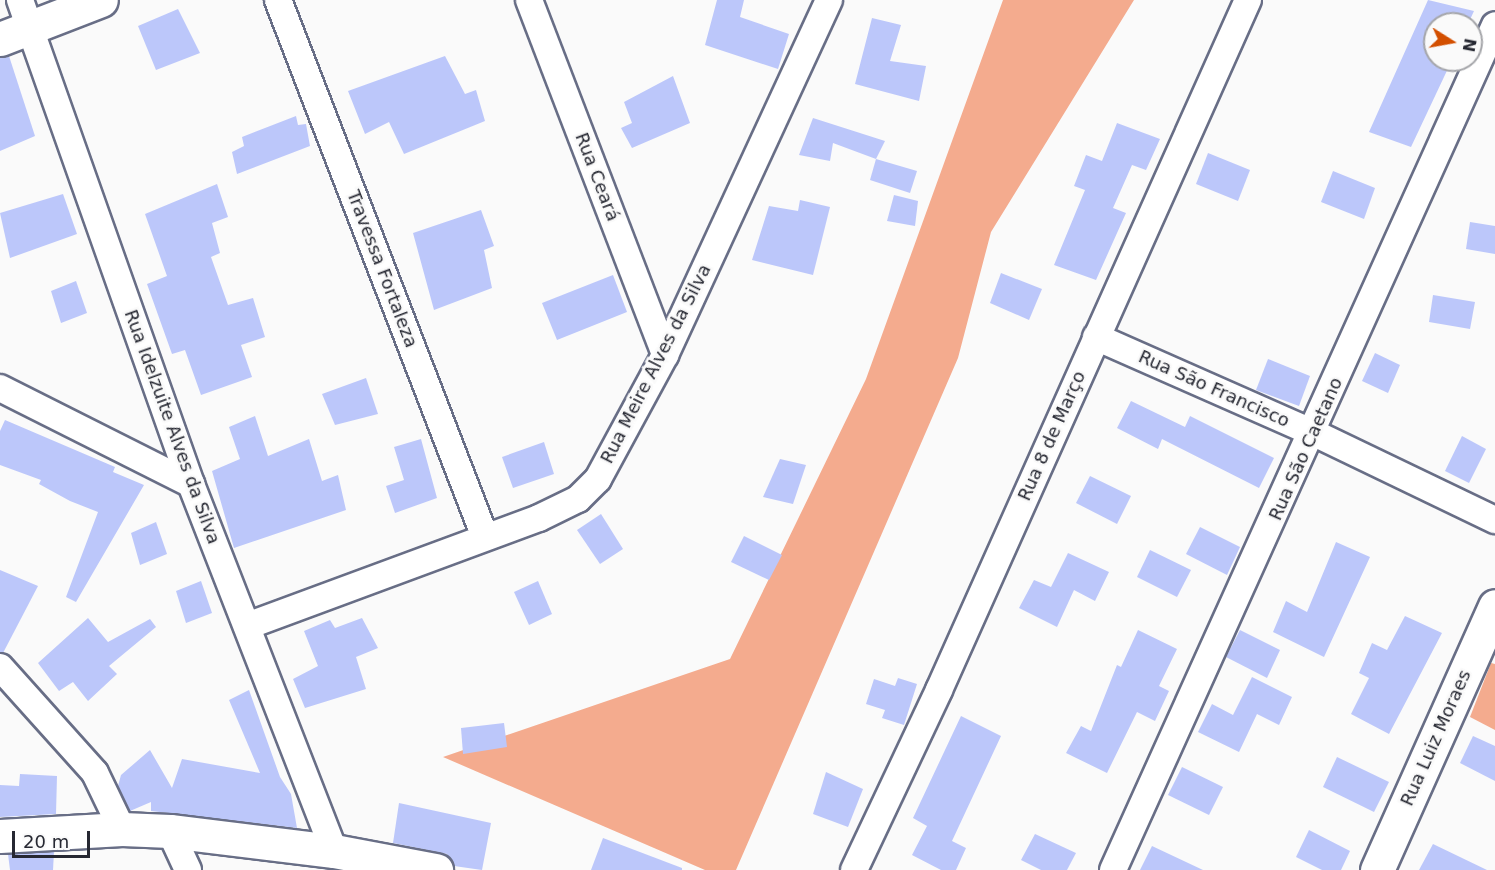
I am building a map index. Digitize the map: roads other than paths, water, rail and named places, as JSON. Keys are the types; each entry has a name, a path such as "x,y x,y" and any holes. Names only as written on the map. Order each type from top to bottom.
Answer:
{"street":[{"path":"0,39 25,14 100,0"},
{"name":"Travessa Fortaleza","path":"279,0 485,537"},
{"name":"Rua Ceará","path":"529,0 665,355"},
{"name":"Rua Meire Alves da Silva","path":"247,626 485,537 578,499 598,478 665,355 829,0"},
{"name":"Rua 8 de Março","path":"854,870 1248,0"},
{"name":"Rua Idelzuite Alves da Silva","path":"25,14 191,484 334,851"},
{"name":"Rua São Caetano","path":"1113,870 1314,433 1495,25"},
{"name":"Rua São Francisco","path":"1096,337 1314,433 1495,520"},
{"path":"0,388 191,484"},
{"name":"Rua Luiz Moraes","path":"1377,870 1495,606"},
{"path":"0,667 94,773 122,829"},
{"path":"0,836 122,829 170,831 334,851 436,870"},
{"path":"170,831 188,870"}]}
